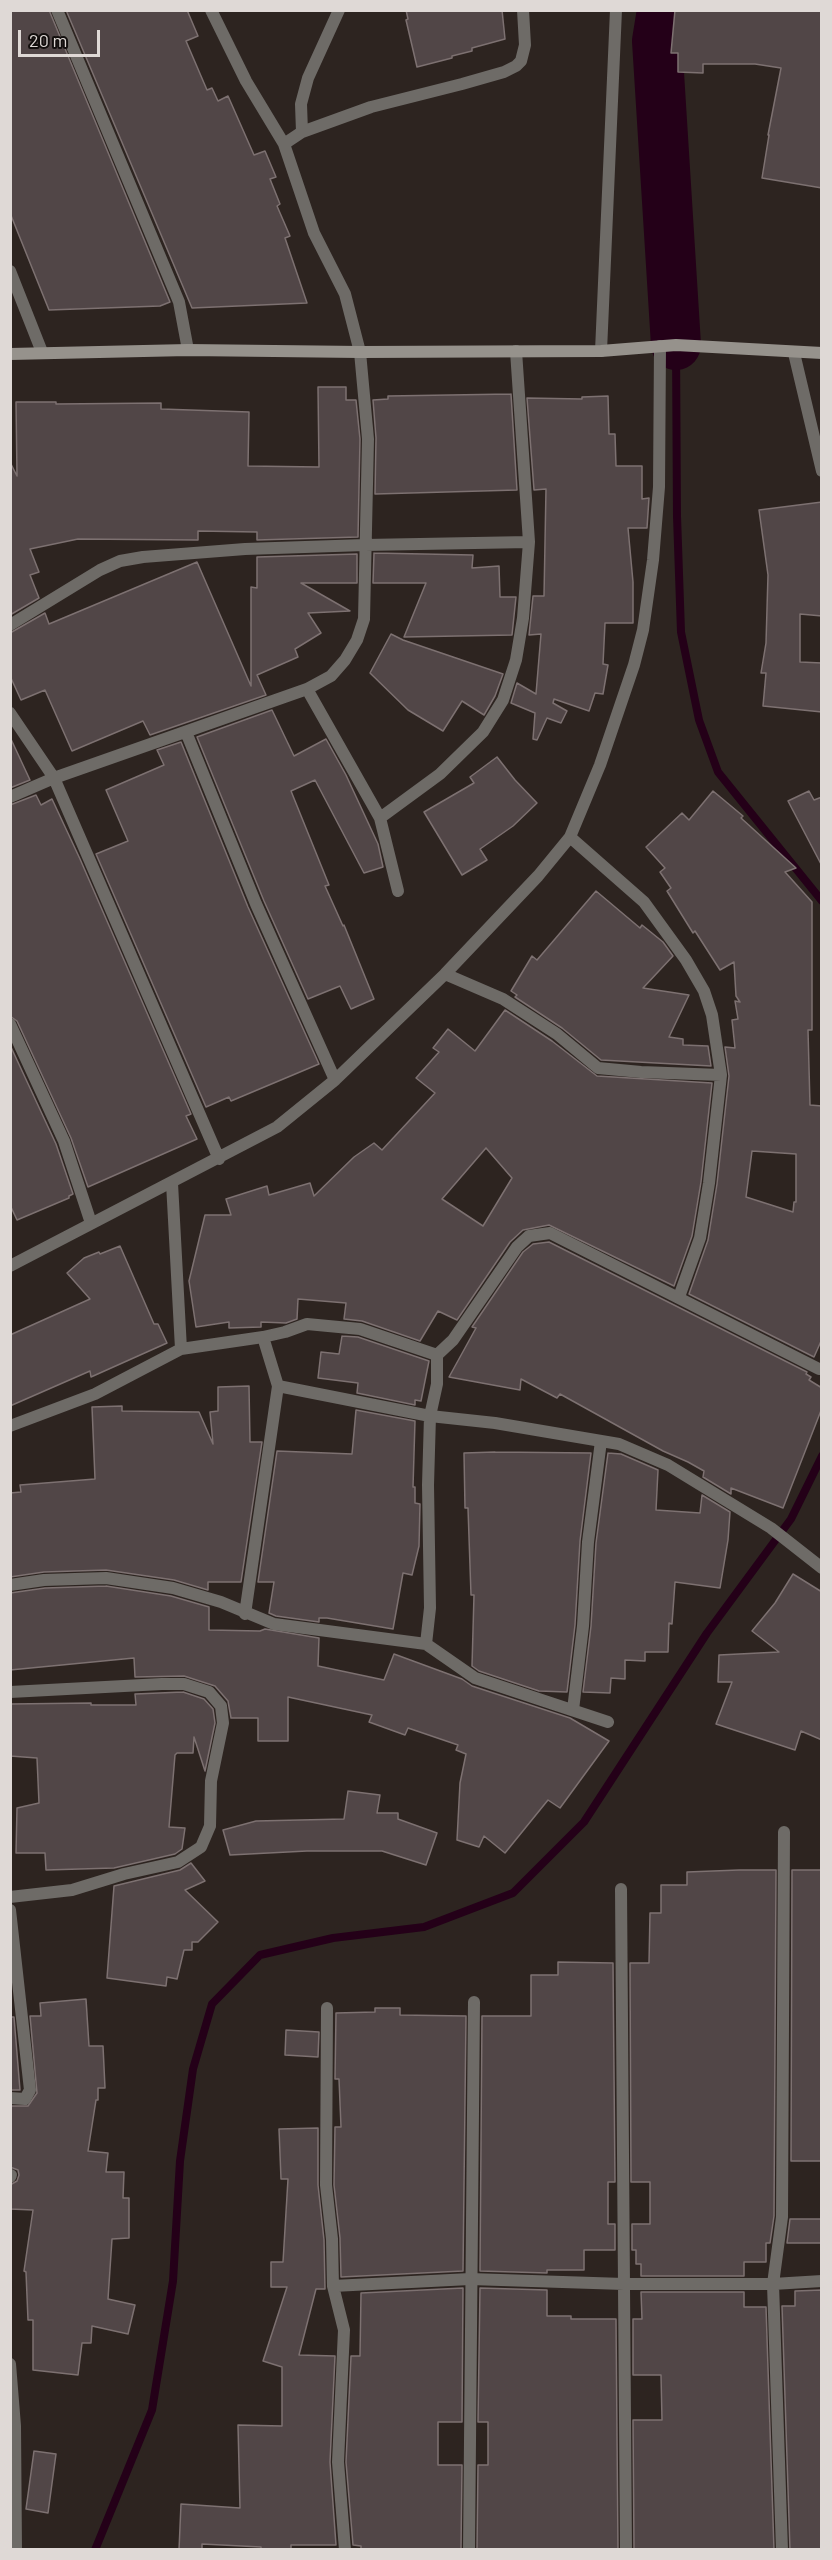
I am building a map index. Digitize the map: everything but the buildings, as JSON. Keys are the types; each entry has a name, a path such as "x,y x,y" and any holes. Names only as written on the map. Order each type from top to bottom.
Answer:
{"main road":[{"path":"10,354 188,350 601,351 660,346 822,353"}],"street":[{"path":"57,10 179,302 188,350"},
{"path":"10,797 54,778 307,689 331,676 345,660 357,640 364,619 368,439 360,352 345,294 314,233 284,144 246,81 211,10"},
{"path":"302,132 301,104 308,78 339,10"},
{"path":"284,144 302,132 371,107 472,81 516,66 521,61 525,45 523,10"},
{"path":"601,351 616,10"},
{"path":"10,271 42,352"},
{"path":"10,1266 219,1159 277,1126 335,1080 445,974 538,876 570,837 600,765 634,665 643,630 653,560 659,488 660,346"},
{"path":"380,818 440,774 483,732 503,700 516,660 523,618 529,542 516,351"},
{"path":"794,353 822,471"},
{"path":"10,625 66,589 120,561 143,557 365,544 529,542"},
{"path":"307,689 380,818 398,891"},
{"path":"10,713 54,778 219,1159"},
{"path":"186,732 256,904 335,1080"},
{"path":"570,837 644,902 686,960 704,991 712,1015 721,1075 710,1183 700,1238 679,1297"},
{"path":"445,974 503,999 557,1034 598,1068 721,1075"},
{"path":"10,1024 64,1141 91,1223"},
{"path":"172,1183 182,1349"},
{"path":"426,1644 430,1608 428,1485 430,1416 437,1384 437,1355 453,1340 517,1247 529,1236 550,1233 819,1370"},
{"path":"10,1426 95,1394 182,1349 263,1337 307,1324 360,1329 437,1355"},
{"path":"245,1614 278,1386 263,1337"},
{"path":"278,1386 430,1416 495,1423 602,1441 634,1449 668,1465 771,1528 822,1568"},
{"path":"573,1710 583,1626 588,1542 602,1441"},
{"path":"10,1585 44,1580 106,1578 173,1588 221,1602 245,1614 274,1624 426,1644 474,1678 608,1722"},
{"path":"10,1692 162,1683 184,1684 209,1692 221,1706 223,1723 211,1781 210,1826 201,1847 178,1862 124,1874 72,1890 10,1898"},
{"path":"782,2550 773,2284 782,2217 784,1832"},
{"path":"621,1889 626,2550"},
{"path":"10,1910 30,2090 25,2099 10,2098"},
{"path":"469,2550 474,2002"},
{"path":"327,2008 326,2185 332,2239 333,2286 344,2330 338,2462 345,2550"},
{"path":"333,2286 470,2279 624,2284 773,2284 822,2281"},
{"path":"10,2364 14,2541"}],"waterway":[{"path":"662,10 657,41 676,345"},
{"path":"676,345 677,516 681,632 699,720 718,772 822,901"},
{"path":"95,2550 152,2410 173,2281 180,2161 193,2069 212,2004 260,1955 333,1938 424,1927 513,1893 584,1822 707,1633 791,1519 822,1456"}]}
